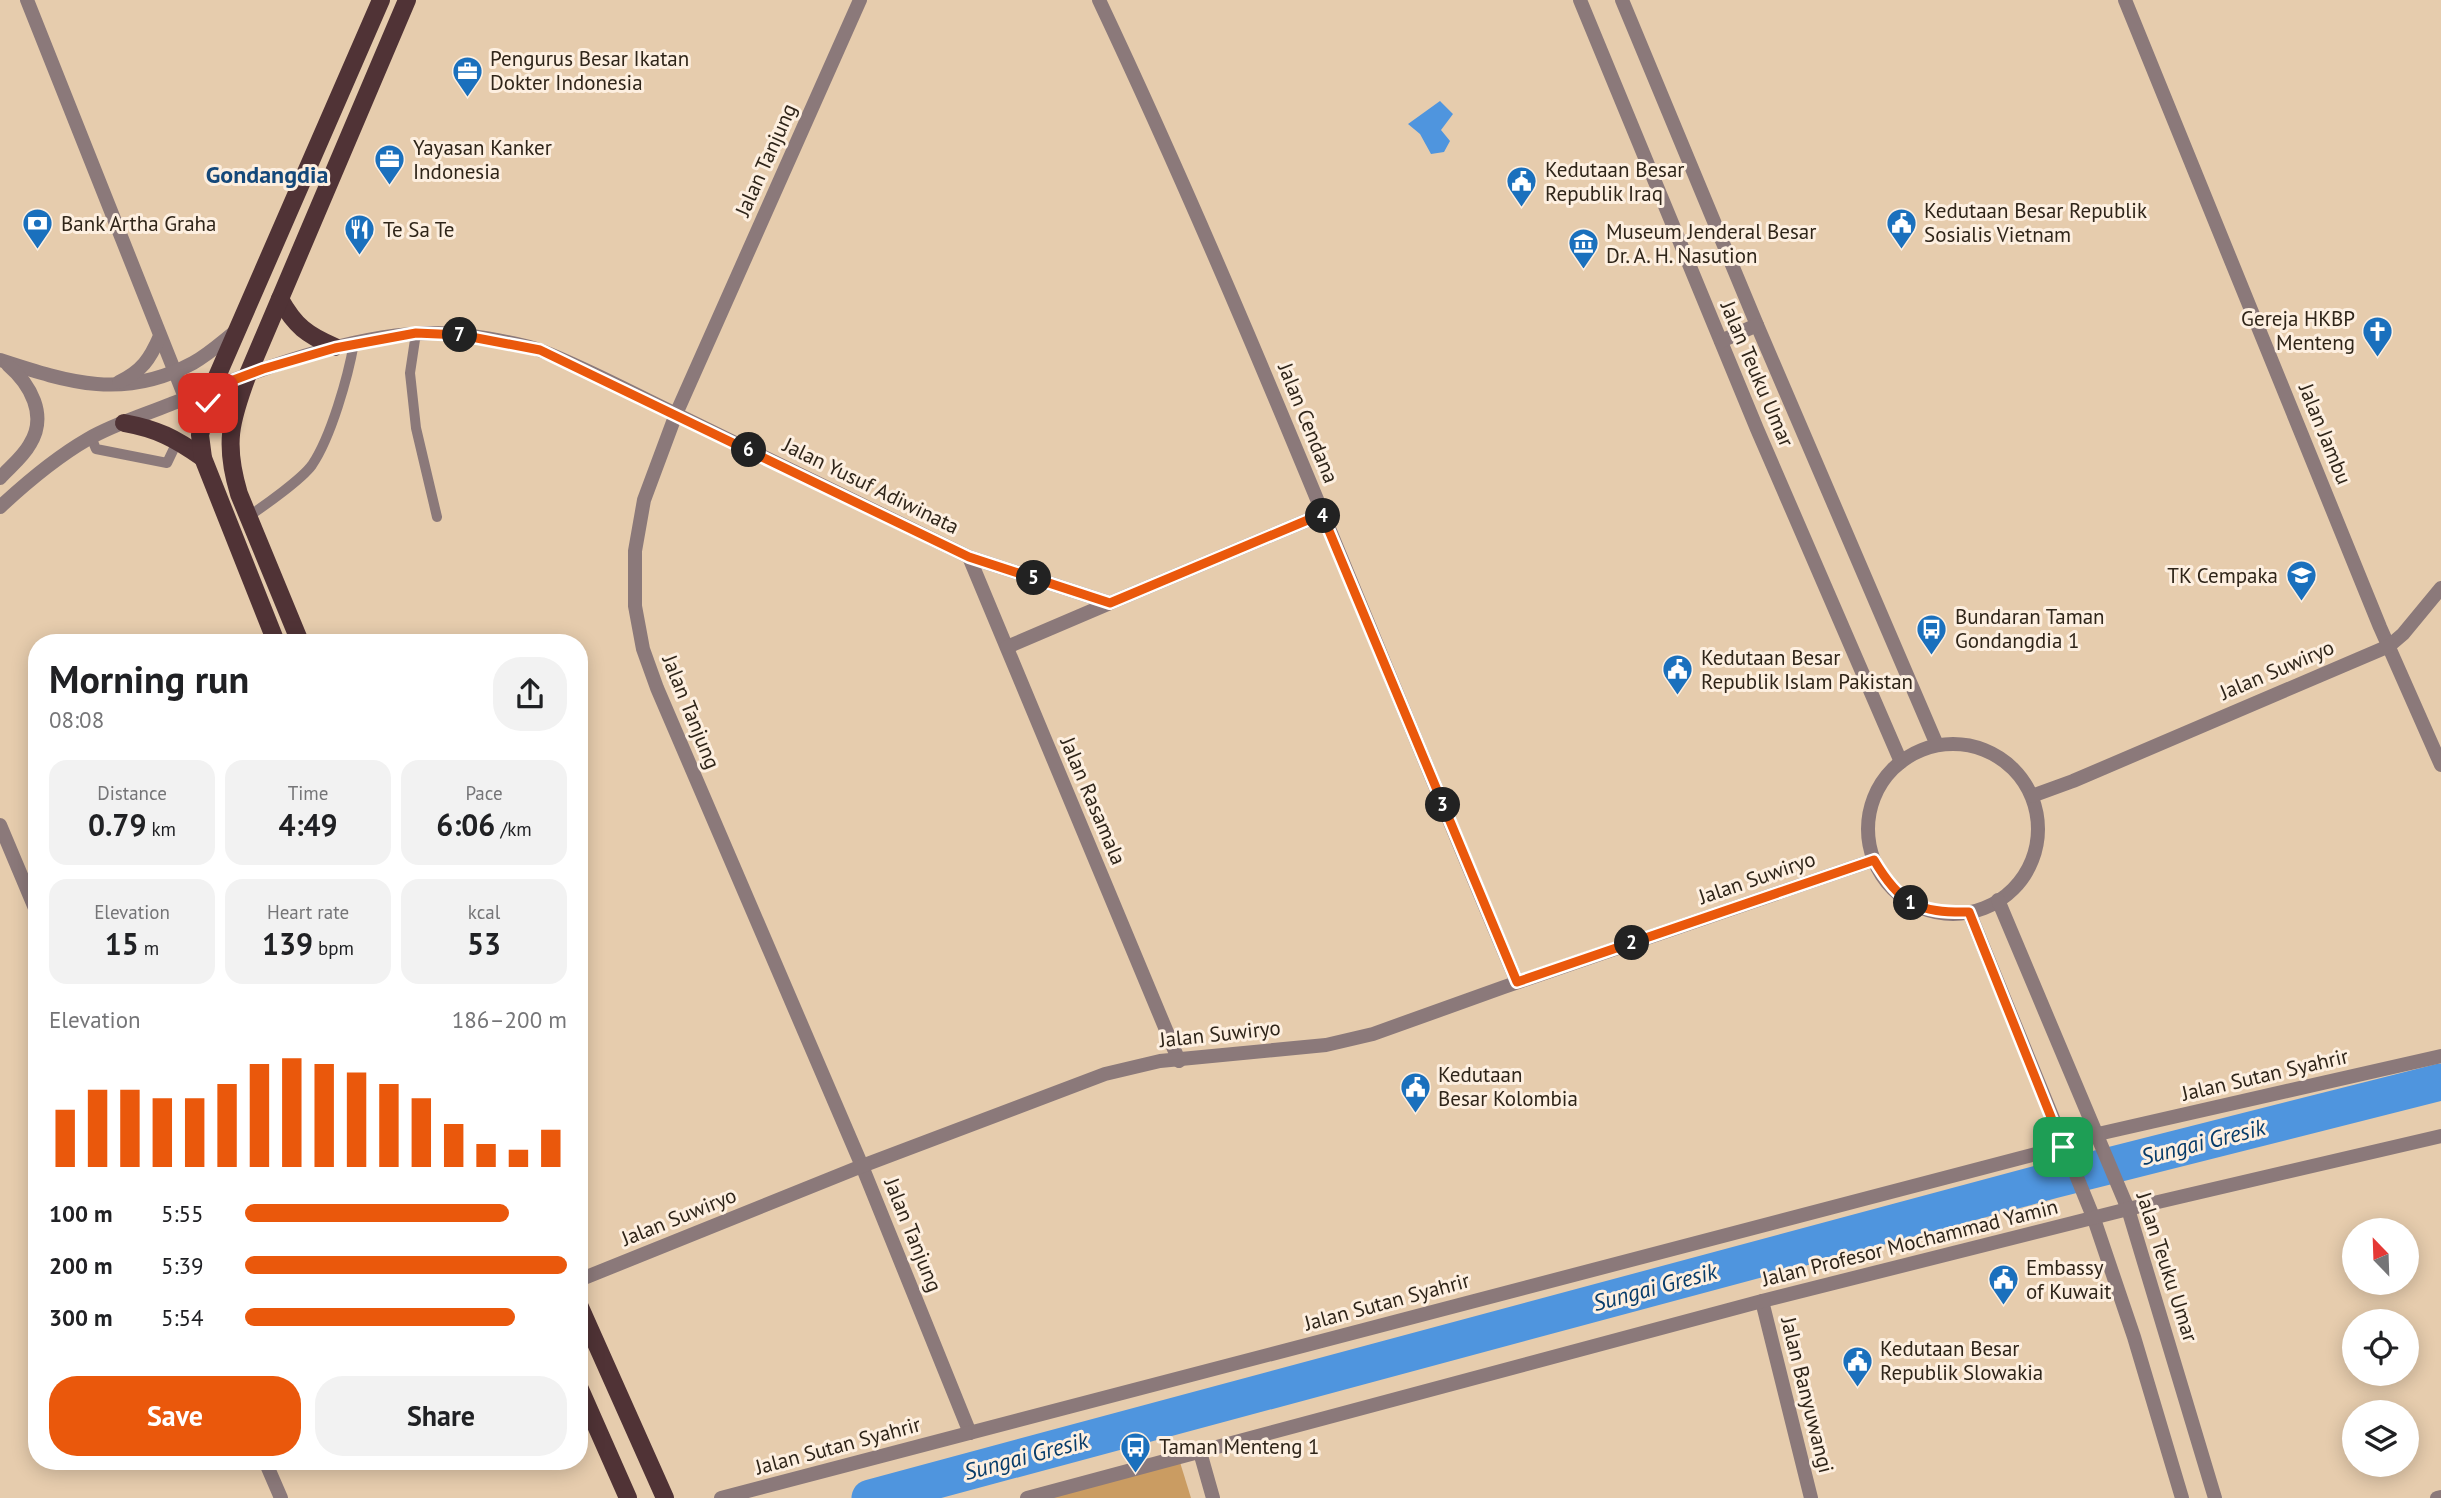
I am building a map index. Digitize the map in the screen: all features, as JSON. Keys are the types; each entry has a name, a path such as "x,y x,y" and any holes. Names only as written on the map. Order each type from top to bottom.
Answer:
{"main road":[{"path":"273,634 203,458 200,435 212,388 381,0"},
{"path":"297,634 248,516 232,469 229,443 233,417 247,374 407,0"},
{"path":"281,299 290,317 301,328 335,348"},
{"path":"124,423 159,431 178,440 203,458"},
{"path":"588,1325 665,1498"},
{"path":"588,1407 628,1498"}],"street":[{"path":"27,0 200,435"},
{"name":"Jalan Tanjung","path":"860,0 677,414 644,500 635,551 635,606 643,649 657,688 862,1166 970,1433"},
{"name":"Jalan Cendana","path":"1099,0 1161,132 1281,411 1517,982"},
{"name":"Jalan Teuku Umar","path":"1580,0 1721,341 1901,762"},
{"name":"Jalan Teuku Umar","path":"1622,0 1756,325 1937,745"},
{"name":"Jalan Jambu","path":"2125,0 2389,646 2441,765"},
{"path":"1721,341 1756,325"},
{"path":"2,361 91,385 137,384 157,380 175,372 208,353 237,330"},
{"name":"Jalan Yusuf Adiwinata","path":"0,507 38,472 91,437 247,374 354,343 416,333 461,335 540,350 969,557 1110,603"},
{"path":"111,386 143,368 160,336"},
{"path":"0,478 25,451 37,430 37,412 32,392 20,375 2,361"},
{"path":"1007,647 1322,514"},
{"name":"Jalan Rasamala","path":"969,557 1179,1060"},
{"name":"Jalan Suwiryo","path":"2032,796 2389,646 2403,634 2441,588"},
{"path":"1957,744 1976,746 2010,764 2023,779 2032,796 2038,818 2038,842 2030,865 2017,885 1998,900 1969,912 1940,913 1912,903 1889,885 1874,860 1868,834 1871,806 1882,782 1901,762 1937,745 1957,744"},
{"path":"0,825 28,892"},
{"name":"Jalan Suwiryo","path":"588,1276 862,1166 1105,1073 1133,1065 1326,1045 1373,1034 1874,860"},
{"name":"Jalan Teuku Umar","path":"1998,900 2126,1205 2215,1498"},
{"path":"1969,912 2069,1162 2093,1215 2134,1338 2182,1498"},
{"name":"Jalan Sutan Syahrir","path":"2098,1134 2441,1056"},
{"name":"Jalan Profesor Mochammad Yamin","path":"1027,1498 2126,1205 2441,1136"},
{"name":"Jalan Sutan Syahrir","path":"721,1498 2063,1147"},
{"name":"Jalan Banyuwangi","path":"1762,1301 1811,1498"},
{"path":"1200,1452 1213,1498"},
{"path":"269,1470 281,1498"}],"lane":[{"path":"416,333 410,373 416,429 437,517"},
{"path":"248,516 311,466 325,438 348,375 354,343"},
{"path":"91,437 96,449 167,463 178,440"}],"shaded area":[{"path":"1179,1459 1191,1498 1041,1498"}],"water":[{"path":"1440,101 1453,114 1441,130 1450,141 1444,152 1431,154 1420,134 1408,124"}],"waterway":[{"name":"Sungai Gresik","path":"870,1498 2053,1180 2441,1082"}],"place":[{"name":"Pengurus Besar Ikatan Dokter Indonesia","path":"467,98"},
{"name":"Yayasan Kanker Indonesia","path":"390,187"},
{"name":"Kedutaan Besar Republik Iraq","path":"1522,209"},
{"name":"Kedutaan Besar Republik Sosialis Vietnam","path":"1901,250"},
{"name":"Bank Artha Graha","path":"38,251"},
{"name":"Te Sa Te","path":"360,257"},
{"name":"Museum Jenderal Besar Dr. A. H. Nasution","path":"1583,271"},
{"name":"Gereja HKBP Menteng","path":"2378,358"},
{"name":"TK Cempaka","path":"2301,603"},
{"name":"Bundaran Taman Gondangdia 1","path":"1932,656"},
{"name":"Kedutaan Besar Republik Islam Pakistan","path":"1678,697"},
{"name":"Kedutaan Besar Kolombia","path":"1415,1114"},
{"name":"Embassy of Kuwait","path":"2003,1307"},
{"name":"Kedutaan Besar Republik Slowakia","path":"1857,1388"},
{"name":"Taman Menteng 1","path":"1136,1474"}],"district":[{"name":"Gondangdia","path":"267,175"}],"route":[{"path":"208,403 212,388 247,374 354,343 416,333 461,335 540,350 969,557 1110,603 1322,514 1517,982 1874,860 1889,885 1912,903 1940,913 1969,912 2063,1147"}]}
